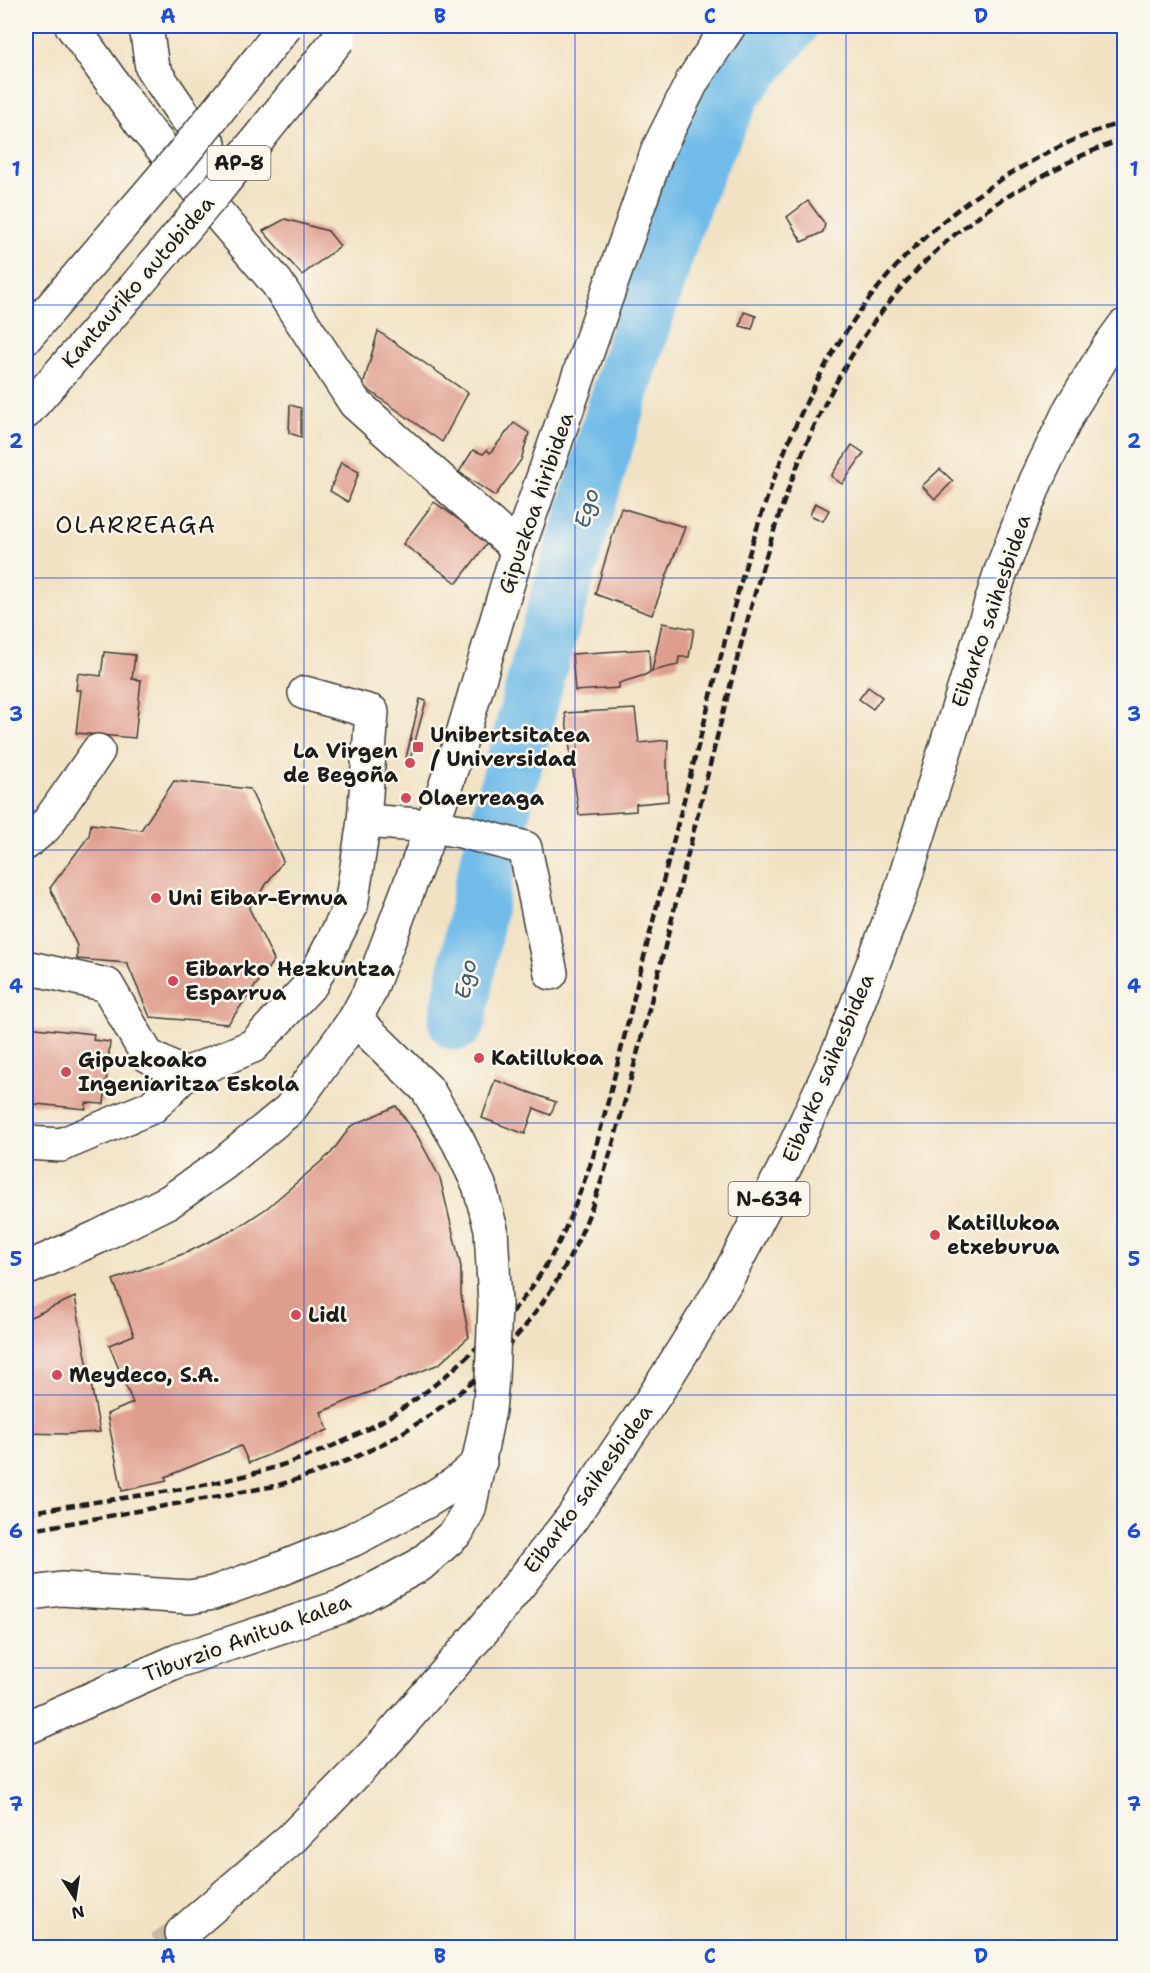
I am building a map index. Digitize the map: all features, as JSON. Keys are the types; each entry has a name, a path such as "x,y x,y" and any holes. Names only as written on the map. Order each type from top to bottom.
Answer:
{"main road":[{"path":"72,26 141,123 277,283 355,402 518,549"},
{"path":"146,26 152,68 184,115 209,144 211,166 204,198"},
{"name":"AP-8","path":"26,337 181,156 286,26"},
{"name":"Gipuzkoa hiribidea","path":"26,1269 98,1237 170,1201 223,1164 290,1109 362,1006 446,829 462,737 518,549 658,150 693,80 729,26"},
{"name":"Kantauriko autobidea","path":"26,412 218,189 345,32"},
{"name":"Eibarko saihesbidea","path":"182,1933 292,1838 383,1745 483,1630 572,1518 657,1392 725,1283 788,1163 842,1044 900,894 1000,574 1036,481 1071,408 1108,348 1125,326"},
{"path":"26,1143 61,1145 152,1107 184,1075 253,1046 312,983 351,906 364,821 372,712 305,693"},
{"path":"26,843 45,827 98,751"},
{"path":"364,821 446,829 525,848 551,973"},
{"path":"26,967 107,985 147,1055 184,1075"},
{"name":"Tiburzio Anitua kalea","path":"26,1728 177,1660 343,1606 420,1565 457,1532 469,1509 480,1462 492,1378 495,1304 491,1229 479,1185 458,1141 427,1089 362,1006"},
{"path":"26,1594 61,1589 190,1597 213,1593 352,1540 427,1501 456,1483 480,1462"},
{"path":"427,1501 439,1508 446,1517 447,1533 444,1544"}],"building":[{"path":"808,201 825,224 823,232 802,242 787,217"},
{"path":"285,219 328,231 340,246 302,275 263,231"},
{"path":"744,312 756,316 752,329 740,326"},
{"path":"378,331 468,393 442,442 363,386"},
{"path":"290,405 301,408 301,437 289,433"},
{"path":"514,423 529,433 521,460 495,496 459,472 473,450 483,454 487,450 490,453"},
{"path":"852,445 864,453 842,484 831,476"},
{"path":"341,462 359,472 348,502 330,491"},
{"path":"940,469 953,481 935,499 922,486"},
{"path":"434,502 489,541 457,583 403,544"},
{"path":"815,503 829,510 823,521 810,515"},
{"path":"621,508 685,527 652,615 595,594"},
{"path":"662,623 694,629 689,657 679,657 678,665 652,671"},
{"path":"649,649 650,672 645,675 619,683 619,688 575,691 572,654"},
{"path":"104,652 135,655 132,679 141,680 135,738 76,733 81,690 76,690 78,673 101,676"},
{"path":"868,687 882,697 873,709 859,699"},
{"path":"420,699 426,701 410,760 406,758"},
{"path":"635,709 639,743 668,740 668,801 636,804 636,811 579,815 565,713"},
{"name":"Uni Eibar-Ermua","path":"174,781 250,789 283,861 249,908 274,960 228,1024 150,1017 127,963 77,959 77,946 50,888 89,836 91,824 141,830"},
{"name":"Gipuzkoako Ingeniaritza Eskola","path":"26,1027 94,1034 93,1040 110,1042 104,1104 86,1103 86,1109 26,1103"},
{"path":"495,1080 556,1102 550,1115 534,1108 525,1134 482,1118"},
{"name":"Lidl","path":"396,1106 418,1137 440,1178 461,1267 461,1295 469,1337 439,1364 321,1412 328,1430 249,1463 241,1446 165,1477 167,1481 122,1491 107,1414 133,1403 109,1345 134,1335 113,1280 188,1252 237,1228 267,1208 331,1153 351,1126"},
{"name":"Meydeco, S.A.","path":"75,1297 100,1432 26,1433 26,1319"}],"waterway":[{"name":"Ego","path":"457,1022 482,888 541,659 625,377 679,212 699,163 734,90 789,26"}],"tunnel":[{"path":"160,1948 182,1933"}],"railway":[{"path":"26,1513 187,1488 240,1477 312,1455 375,1425 434,1386 462,1362 523,1299 557,1246 593,1157 721,655 767,498 796,424 833,353 878,288 934,230 1002,179 1031,162 1077,139 1124,122"},
{"path":"26,1531 275,1486 356,1457 393,1438 428,1416 461,1391 492,1363 521,1331 547,1296 564,1267 579,1237 604,1174 623,1109 714,748 766,555 791,482 821,412 858,346 903,286 958,232 1025,186 1085,154 1124,140"}],"place":[{"name":"Unibertsitatea / Universidad","path":"418,747"},
{"name":"La Virgen de Begoña","path":"410,763"},
{"name":"Olaerreaga","path":"406,798"},
{"name":"Uni Eibar-Ermua","path":"156,898"},
{"name":"Eibarko Hezkuntza Esparrua","path":"173,981"},
{"name":"Katillukoa","path":"479,1058"},
{"name":"Gipuzkoako Ingeniaritza Eskola","path":"66,1072"},
{"name":"Katillukoa etxeburua","path":"935,1235"},
{"name":"Lidl","path":"296,1315"},
{"name":"Meydeco, S.A.","path":"57,1375"}],"district":[{"name":"OLARREAGA","path":"136,525"}]}
